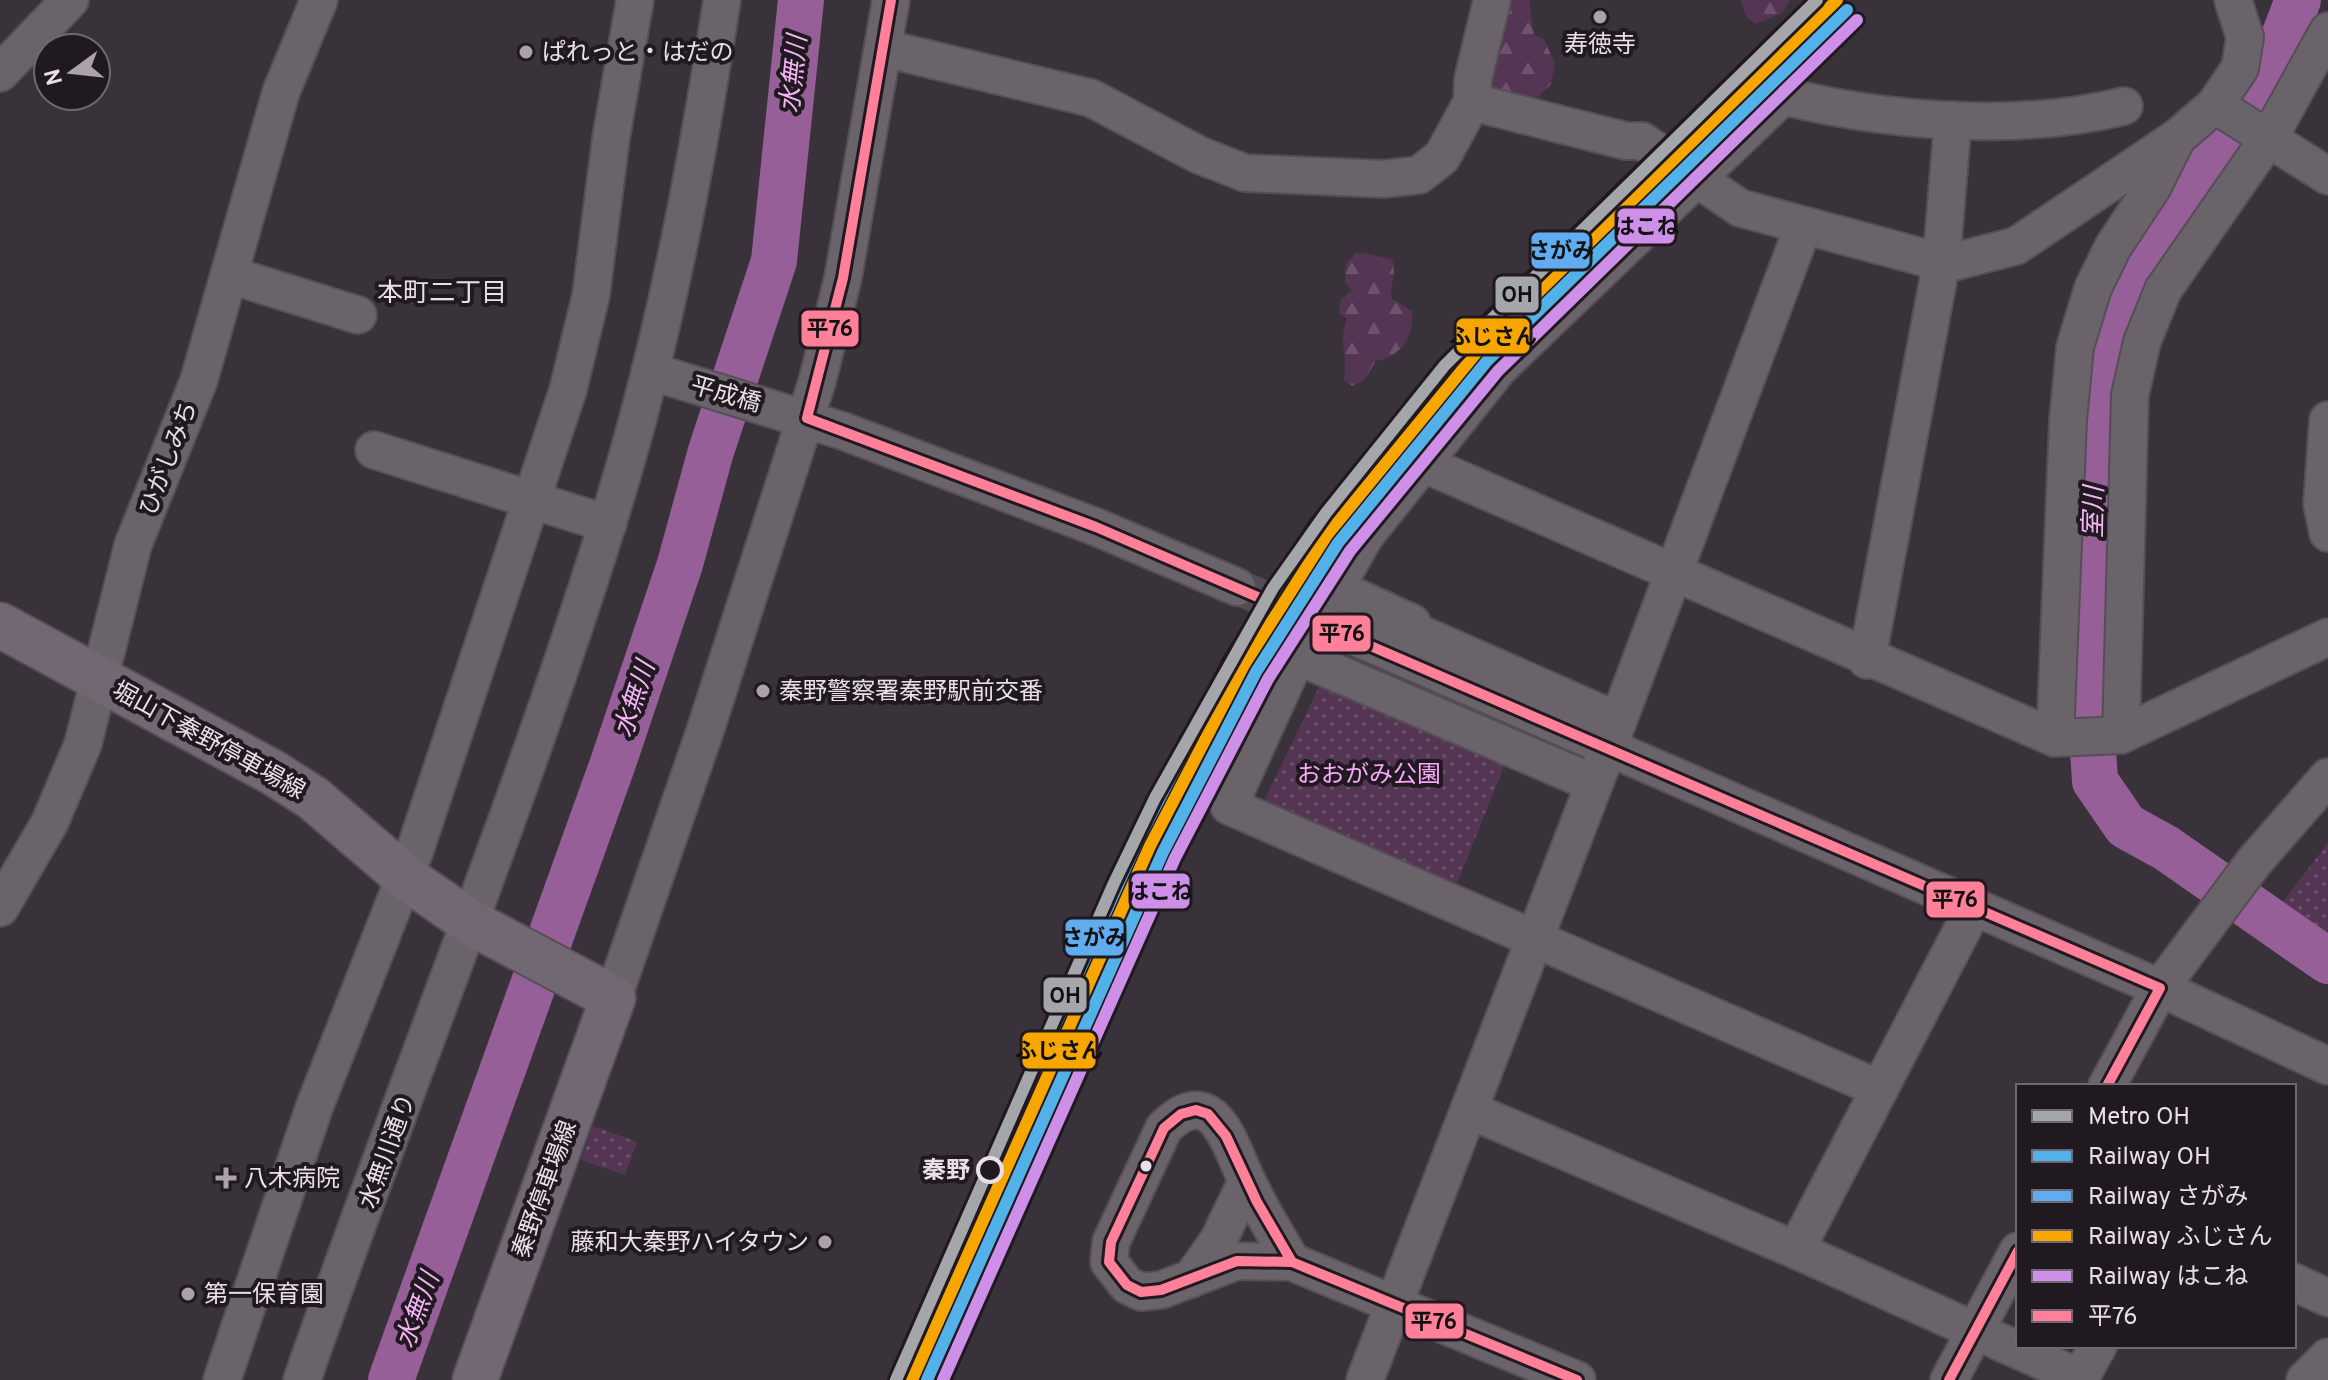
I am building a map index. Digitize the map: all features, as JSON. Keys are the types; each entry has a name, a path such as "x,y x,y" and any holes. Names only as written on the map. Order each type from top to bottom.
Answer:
{"main road":[{"name":"堀山下秦野停車場線","path":"0,625 272,772 313,798 405,877 477,926 604,993"},
{"name":"秦野停車場線","path":"475,1380 604,993"}],"street":[{"path":"0,73 70,0"},
{"name":"ひがしみち","path":"0,908 50,822 83,744 133,545 199,380 281,92 319,0"},
{"path":"222,1380 314,1108 361,980 405,877 568,390 591,295 611,138 635,0"},
{"name":"水無川通り","path":"302,1380 477,926 608,524 661,375 680,240 722,0"},
{"path":"604,993 794,414 843,278 891,0"},
{"path":"883,48 1091,98 1199,155 1245,173 1266,177 1323,175 1383,179 1419,175 1442,157 1472,102 1473,79 1492,0"},
{"path":"1472,102 1626,141 1642,141 1696,175 1740,208 1922,257 1941,265 2016,246 2178,137 2215,105 2240,68 2245,37 2233,0"},
{"path":"2117,735 2130,395 2142,342 2163,290 2266,135 2328,31"},
{"path":"1880,1089 1229,806 1297,656 1365,536 1499,368 1696,175 1783,96 1831,108 1953,120 2084,116 2124,106"},
{"path":"2215,105 2328,176"},
{"path":"1867,660 1941,265 1953,120"},
{"path":"2058,738 2068,420 2075,347 2093,288 2113,247 2152,188 2178,137"},
{"path":"1365,1380 1613,735 1803,227"},
{"path":"230,275 343,303"},
{"name":"平成橋","path":"661,375 794,414 1096,527 1237,587"},
{"path":"2328,420 2322,504 2328,533"},
{"path":"374,450 608,524"},
{"path":"1422,463 1867,660 2058,738 2117,735 2328,637"},
{"path":"1336,588 1412,623 1414,631 1613,735 1973,909 2160,988 2328,1066"},
{"path":"1328,625 1613,735"},
{"path":"1297,656 1593,783"},
{"path":"2108,1084 2160,988 2254,862 2328,777"},
{"path":"1796,1250 1973,909"},
{"path":"1469,1110 1796,1250 2080,1379 2097,1348"},
{"path":"1292,1262 1247,1181 1225,1129 1216,1118 1201,1111 1176,1116 1164,1128 1111,1242 1109,1262 1127,1285 1141,1292 1161,1290 1237,1261 1292,1262 1577,1380"},
{"path":"1191,1279 1218,1241 1247,1181"},
{"path":"1949,1380 2016,1255"},
{"path":"2296,1283 2328,1298"},
{"path":"2305,1380 2328,1357"}],"green space":[{"path":"1498,0 1529,0 1534,35 1544,39 1555,64 1551,84 1539,96 1515,102 1480,87"},
{"path":"1741,0 1790,0 1782,13 1756,24 1747,18"},
{"path":"1357,252 1392,259 1392,299 1412,311 1412,320 1409,336 1399,350 1376,361 1364,380 1352,386 1344,380 1343,334 1347,319 1339,312 1341,299 1352,290 1345,282 1346,263"},
{"name":"おおがみ公園","path":"1323,679 1508,757 1456,886 1263,803"},
{"path":"2328,843 2328,935 2282,903"},
{"path":"593,1126 637,1142 625,1175 581,1160"}],"waterway":[{"name":"水無川","path":"391,1380 613,763 680,564 711,451 774,261 801,0"},
{"name":"室川","path":"2298,0 2264,88 2152,234 2110,325 2095,405 2088,583 2089,687 2095,781 2126,826 2166,848 2328,961"}],"tunnel":[{"path":"1237,587 1328,625"}],"metro line":[{"name":"OH","path":"896,1380 1114,883 1155,798 1273,588 1326,513 1445,365 1817,0"}],"rail line":[{"name":"さがみ","path":"899,1374 1138,840 1232,659 1315,527 1467,342 1817,0"},
{"name":"ふじさん","path":"912,1380 1150,846 1244,665 1327,535 1477,352 1837,0"},
{"name":"OH","path":"927,1380 1163,852 1256,672 1338,543 1487,361 1847,10"},
{"name":"はこね","path":"943,1380 1175,858 1268,679 1350,551 1498,371 1857,20"}],"transit line":[{"name":"平76","path":"891,0 843,278 807,418 1096,527 2160,988 2108,1084"},
{"name":"平76","path":"1196,1110 1208,1114 1226,1136 1257,1202 1292,1262 1237,1261 1161,1290 1141,1292 1127,1285 1109,1262 1111,1242 1164,1128 1181,1114 1196,1110"},
{"name":"平76","path":"1949,1380 2016,1255"},
{"name":"平76","path":"1292,1262 1577,1380"}],"place":[{"name":"寿徳寺","path":"1600,17"},
{"name":"ぱれっと・はだの","path":"526,52"},
{"name":"秦野警察署秦野駅前交番","path":"763,691"},
{"name":"秦野","path":"990,1170"},
{"name":"八木病院","path":"226,1178"},
{"name":"藤和大秦野ハイタウン","path":"825,1242"},
{"name":"第一保育園","path":"188,1294"}],"district":[{"name":"本町二丁目","path":"442,292"}]}
